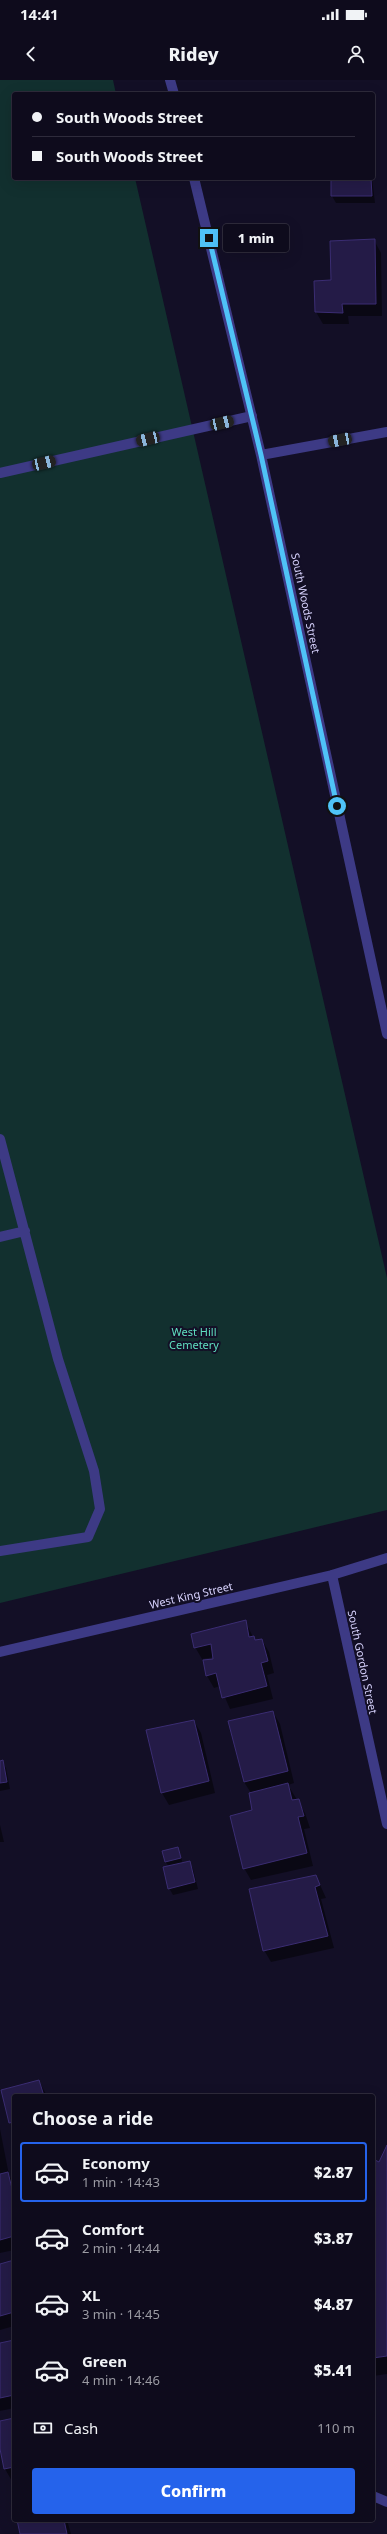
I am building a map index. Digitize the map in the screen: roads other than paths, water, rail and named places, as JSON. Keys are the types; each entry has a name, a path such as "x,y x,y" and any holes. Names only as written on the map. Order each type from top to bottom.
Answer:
{"street":[{"path":"170,80 173,92"},
{"name":"South Woods Street","path":"194,180 261,455 387,1034"},
{"path":"0,473 252,416"},
{"path":"261,455 387,432"},
{"path":"0,1139 58,1359 94,1471 100,1509 88,1537 0,1551"},
{"path":"0,1237 25,1231"},
{"name":"West King Street","path":"0,1652 332,1575 387,1558"},
{"name":"South Gordon Street","path":"332,1575 387,1824"},
{"path":"375,2497 387,2502"}],"park label":[{"name":"West Hill Cemetery","path":"194,1337"}]}
